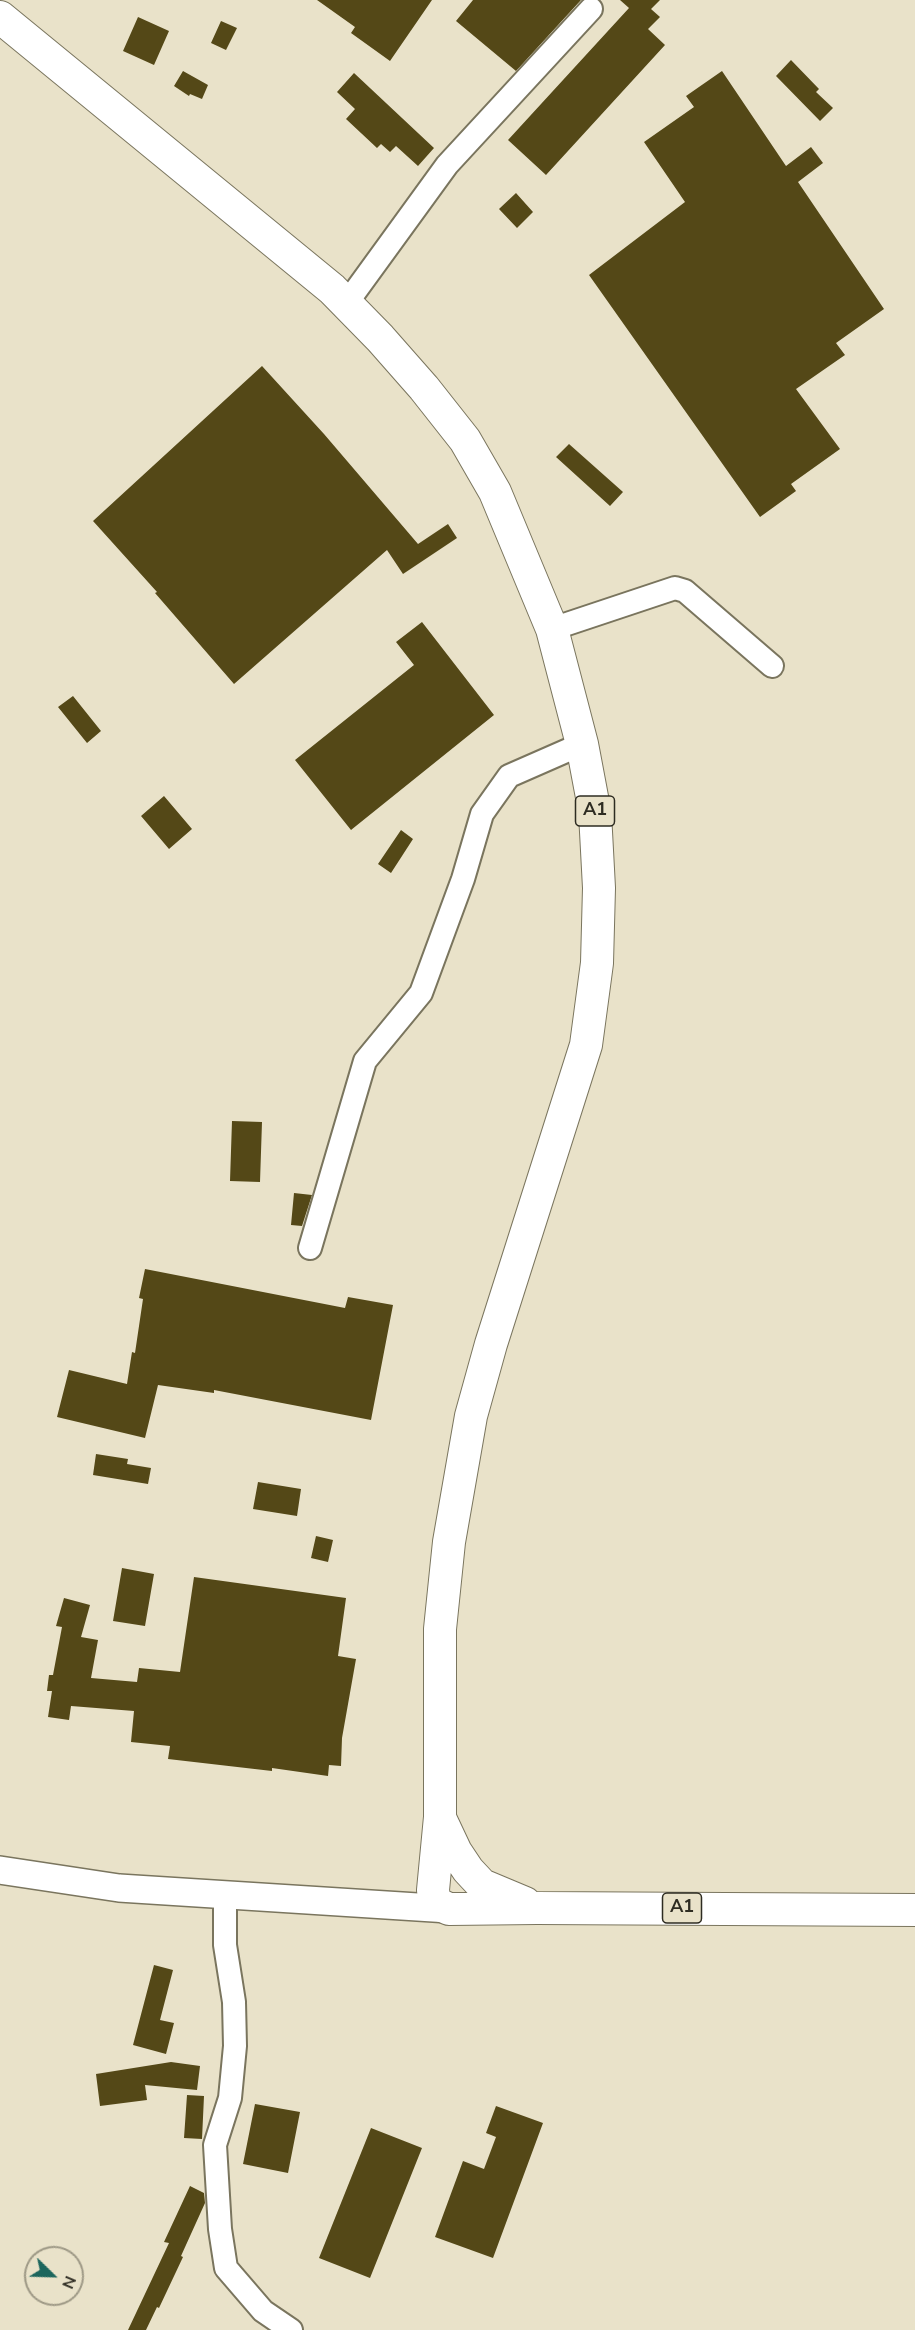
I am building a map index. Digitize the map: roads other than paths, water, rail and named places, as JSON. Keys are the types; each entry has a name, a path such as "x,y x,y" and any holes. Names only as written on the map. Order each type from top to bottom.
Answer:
{"highway":[{"name":"A1","path":"0,17 332,289 410,372 465,440 495,492 552,629 582,744 595,813 599,888 597,963 586,1045 490,1344 471,1416 449,1542 440,1629 440,1817 433,1890 438,1904 449,1909 915,1910"},
{"name":"A1","path":"440,1817 456,1852 482,1885 537,1908"}],"main road":[{"path":"0,1869 119,1888 449,1909"}],"street":[{"path":"346,304 447,165 591,9"},
{"path":"552,629 675,588 685,591 772,666"},
{"path":"310,1248 365,1061 421,993 463,879 482,814 509,776 582,744"},
{"path":"225,1895 225,1945 234,2002 235,2046 230,2098 215,2145 220,2229 226,2268 263,2311 291,2330"}]}
